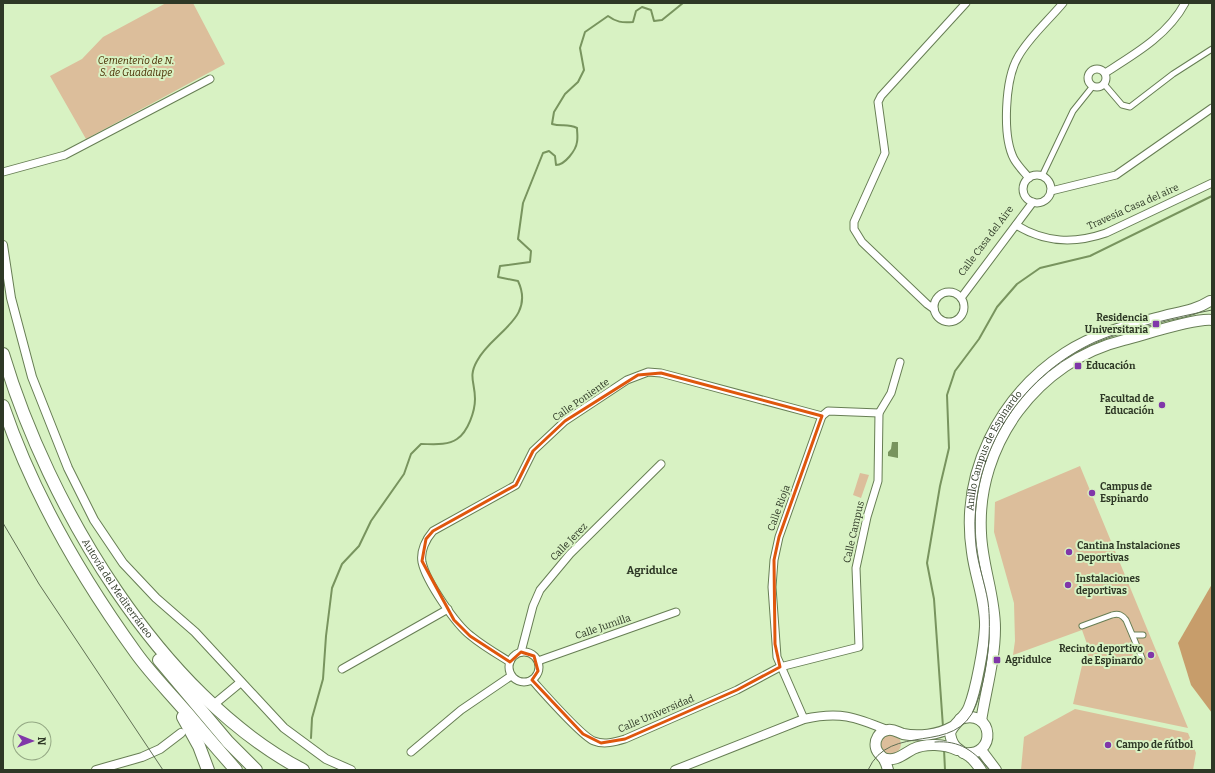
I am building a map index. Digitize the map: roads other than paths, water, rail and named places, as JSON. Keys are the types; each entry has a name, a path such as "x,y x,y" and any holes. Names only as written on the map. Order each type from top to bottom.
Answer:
{"highway":[{"name":"Autovía del Mediterráneo","path":"3,354 30,432 58,490 93,552 127,606 162,651 192,686 225,718 270,751 303,770"},
{"name":"Autovía del Mediterráneo","path":"3,406 25,461 51,516 78,566 137,654 236,770"},
{"path":"30,432 76,532 123,611 181,688 228,742 256,770"},
{"path":"170,694 191,731 208,770"}],"main road":[{"path":"1211,300 1208,312 1212,319"},
{"name":"Anillo Campus de Espinardo","path":"952,727 969,708 985,627 983,604 972,552 970,508 975,478 986,445 999,420 1026,385 1050,363 1072,348 1106,333 1194,308 1211,300"},
{"name":"Anillo Campus de Espinardo","path":"981,750 985,745 988,732 981,721 996,628 993,602 982,546 981,505 991,464 1007,427 1039,386 1058,370 1082,355 1118,341 1196,321 1212,319"},
{"path":"960,719 970,716 981,721"},
{"path":"888,770 883,758 876,749 876,742 879,735 887,730 895,730 901,733 929,734 944,731 952,727"},
{"path":"952,727 950,733 951,742 960,752 970,754 981,750 996,770"},
{"path":"894,770 899,758 905,750 906,741 901,733"},
{"path":"883,758 891,760 899,758 914,748 944,745 971,758 982,770"}],"street":[{"path":"934,308 927,304 862,242 854,229 854,222 885,153 878,102 881,96 966,3"},
{"path":"1029,178 1014,158 1008,141 1006,112 1010,82 1017,57 1063,3"},
{"path":"1105,73 1129,58 1164,32 1178,16 1185,3"},
{"path":"1104,84 1122,105 1130,107 1173,74 1212,49"},
{"path":"1097,69 1105,73 1106,79 1104,84 1099,87 1092,86 1088,80 1090,72 1097,69"},
{"path":"3,172 65,155 210,79"},
{"path":"1042,176 1074,111 1092,86"},
{"path":"1051,190 1116,175 1212,108"},
{"path":"1036,175 1042,176 1049,182 1051,190 1050,195 1043,201 1031,201 1024,189 1029,178 1036,175"},
{"name":"Travesía Casa del aire","path":"1016,225 1036,236 1062,241 1085,239 1106,233 1212,183"},
{"path":"960,296 1016,225 1031,201"},
{"name":"Calle Casa del Aire","path":"960,296 1031,201"},
{"path":"3,245 11,298 32,377 68,468 94,520 122,563 156,598 195,632 284,728 326,759 351,770"},
{"path":"944,292 954,292 960,296 965,308 957,320 947,322 942,320 935,313 934,308 936,298 944,292"},
{"path":"822,416 828,411 879,413 890,393 900,362"},
{"name":"Calle Poniente","path":"510,662 470,636 454,620 422,562 423,550 429,535 433,531 516,485 533,451 565,421 627,380 648,372 661,373 822,416"},
{"name":"Calle Campus","path":"780,667 859,647 856,568 867,517 878,481 879,413"},
{"name":"Calle Rioja","path":"804,719 780,667 777,657 772,587 774,560 779,537 822,416"},
{"name":"Calle Jerez","path":"521,652 533,606 540,590 570,554 661,464"},
{"path":"342,669 448,609"},
{"name":"Calle Jumilla","path":"538,661 676,612"},
{"path":"1082,626 1117,614 1126,620 1142,658"},
{"path":"1133,635 1143,635"},
{"path":"521,652 534,656 538,661 538,672 532,680 523,682 511,676 509,667 510,662 516,654 521,652"},
{"name":"Calle Universidad","path":"532,680 583,734 593,741 612,742 625,739 730,693 780,667"},
{"path":"411,752 461,710 511,676"},
{"path":"218,701 241,682"},
{"path":"675,770 804,719 834,714 854,716 887,730"},
{"path":"854,716 870,726 876,742"},
{"path":"96,770 142,757 160,749 181,733"}],"waterway":[{"path":"311,738 312,718 323,679 326,636 332,588 342,564 359,546 371,521 404,474 411,454 421,444 449,443 461,436 468,426 475,404 472,376 474,367 484,351 517,316 521,306 522,294 518,281 498,277 500,266 530,262 531,251 518,239 523,203 543,153 549,151 555,156 556,165 563,163 570,156 576,145 577,128 552,124 554,112 565,94 578,82 584,70 580,48 585,32 608,16 619,22 633,22 636,11 642,7 651,10 654,21 662,20 683,3"},
{"path":"943,727 934,599 927,563 940,486 949,448 947,395 955,371 979,339 997,307 1017,284 1040,268 1090,256 1212,196"},
{"path":"944,749 945,770"}],"tram line":[{"path":"868,770 878,755 891,746 907,741 939,736 954,730 967,721 976,705 986,668 989,640 989,614 988,602 976,546 975,514 980,482 989,453 1003,425 1021,399 1042,377 1067,358 1095,342 1137,328 1212,310"},
{"path":"3,523 39,584 163,770"},
{"path":"935,742 952,743 966,748 978,757 990,770"}],"place":[{"name":"Residencia Universitaria","path":"1156,324"},
{"name":"Educación","path":"1078,366"},
{"name":"Facultad de Educación","path":"1162,405"},
{"name":"Campus de Espinardo","path":"1092,493"},
{"name":"Cantina Instalaciones Deportivas","path":"1069,552"},
{"name":"Instalaciones deportivas","path":"1068,585"},
{"name":"Recinto deportivo de Espinardo","path":"1151,655"},
{"name":"Agridulce","path":"997,660"},
{"name":"Campo de fútbol","path":"1108,745"}],"district":[{"name":"Agridulce","path":"652,570"}],"park label":[{"name":"Cementerio de N. S. de Guadalupe","path":"136,66"}]}
